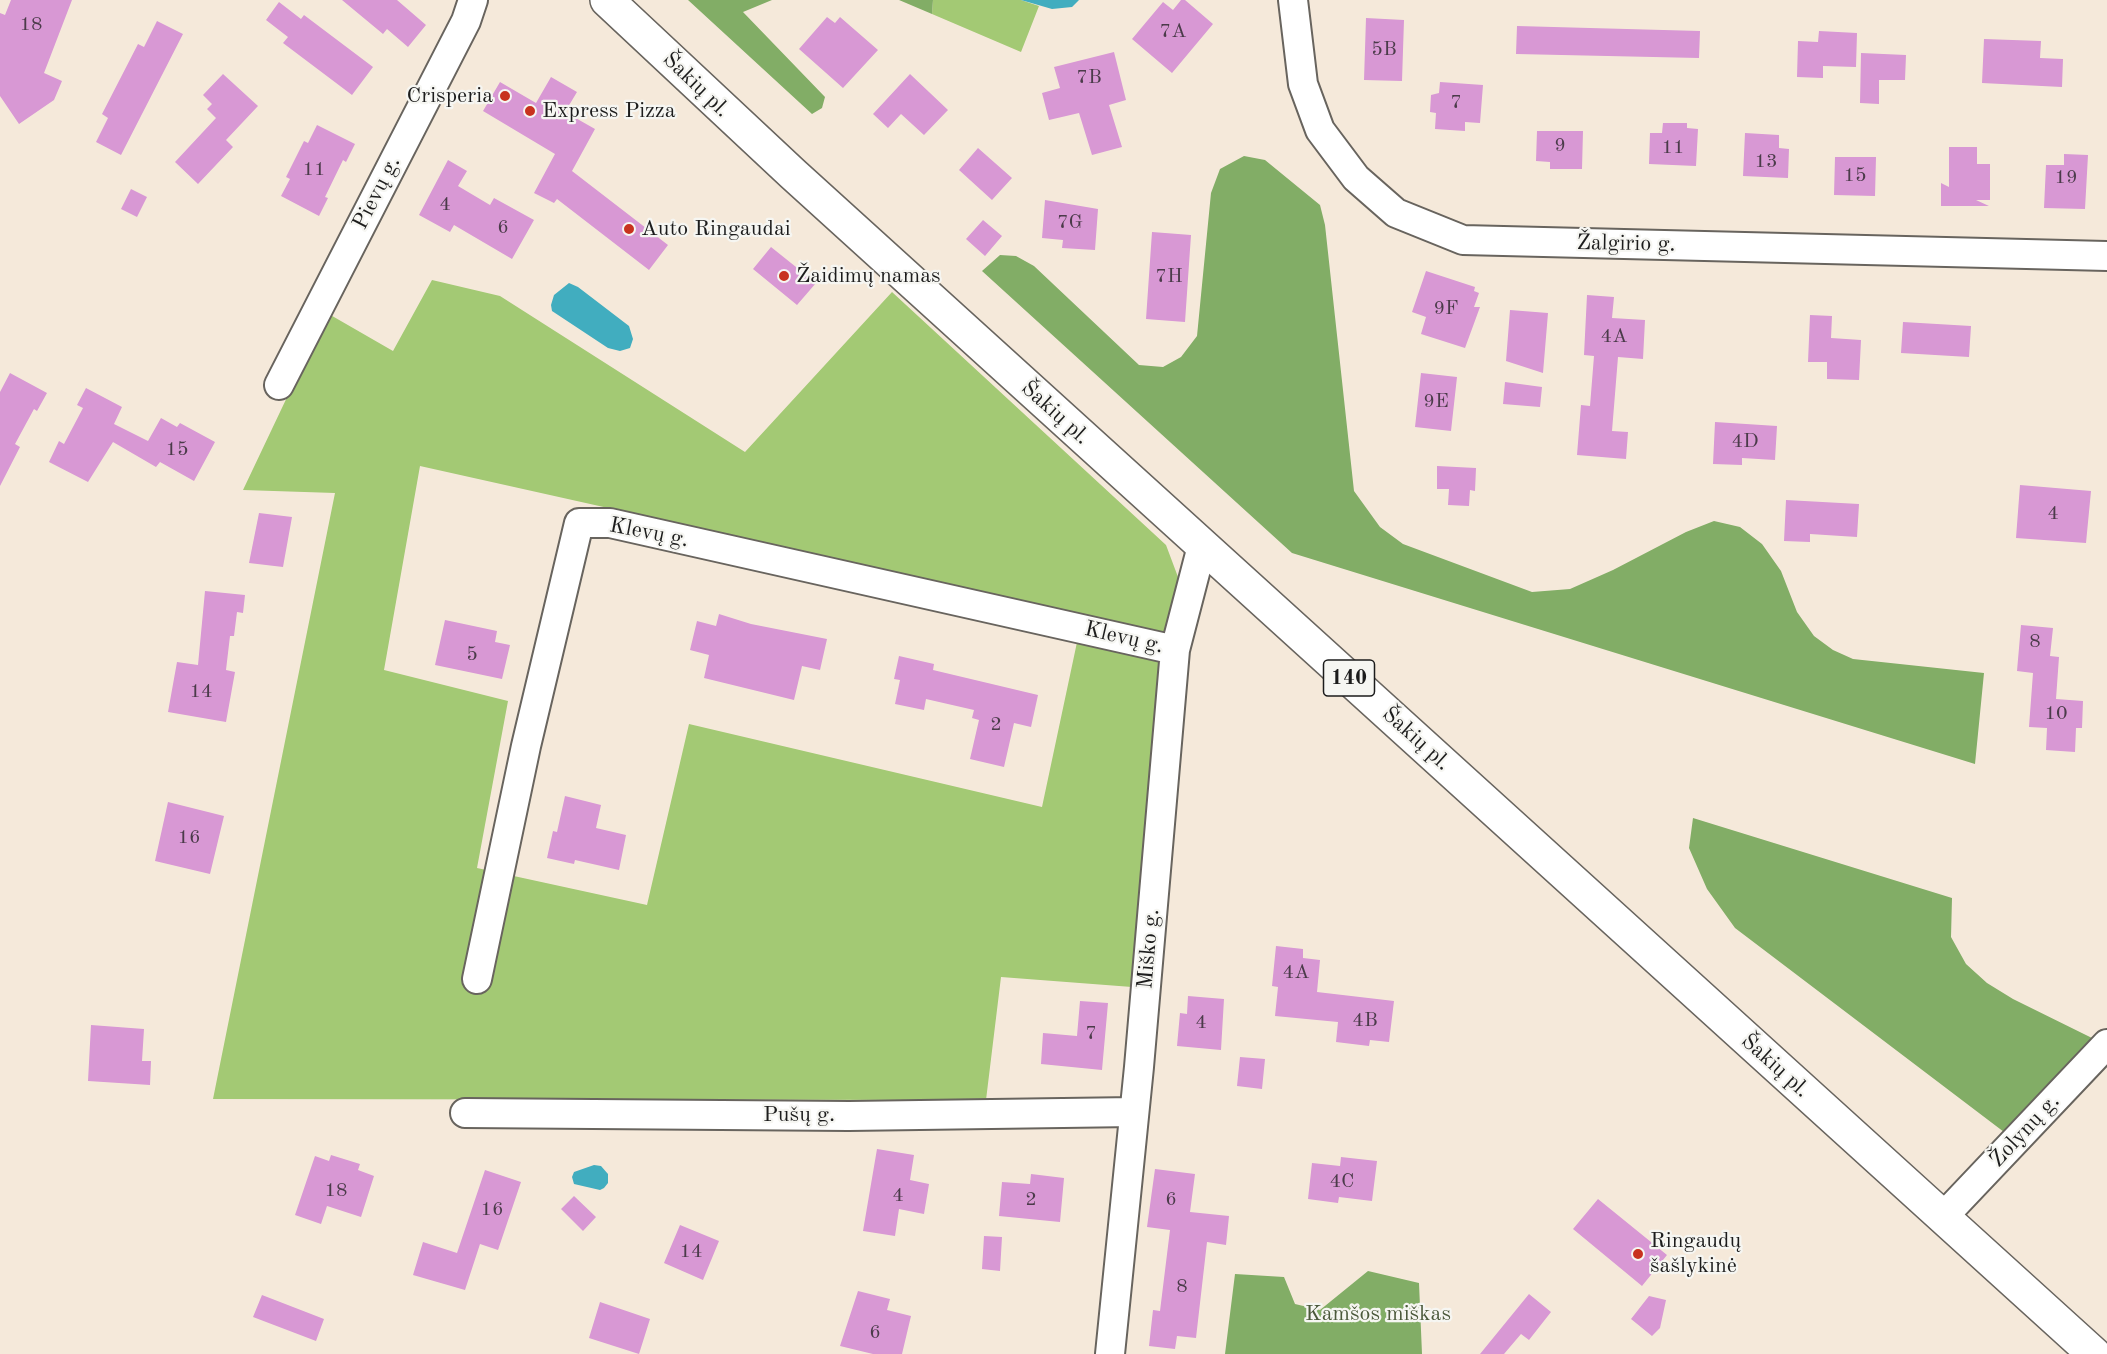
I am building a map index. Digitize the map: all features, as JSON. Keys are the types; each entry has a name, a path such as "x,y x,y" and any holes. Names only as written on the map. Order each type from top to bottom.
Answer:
{"main road":[{"name":"Šakių pl.","path":"607,0 716,104 2094,1354"}],"street":[{"name":"Pievų g.","path":"279,385 466,21 473,0"},
{"name":"Žalgirio g.","path":"1293,0 1303,84 1320,130 1356,178 1396,213 1463,240 2107,256"},
{"name":"Klevų g.","path":"477,979 526,746 579,523 610,523 1175,650"},
{"name":"Miško g.","path":"1110,1354 1175,650 1202,546"},
{"name":"Žolynų g.","path":"1942,1218 2107,1044"},
{"name":"Pušų g.","path":"465,1113 849,1116 1134,1112"}],"green space":[{"path":"688,0 772,0 743,12 825,97 822,108 812,114"},
{"path":"899,0 933,0 932,14"},
{"path":"933,0 1021,0 1039,6 1021,52 932,14"},
{"path":"1244,156 1265,160 1320,205 1325,225 1354,491 1380,527 1403,544 1532,592 1570,589 1613,570 1686,532 1714,521 1740,527 1762,544 1781,571 1797,612 1814,636 1833,650 1853,659 1984,673 1975,764 1292,553 982,271 1000,255 1016,256 1034,266 1139,365 1163,367 1181,357 1197,336 1211,193 1220,169"},
{"path":"432,280 500,296 745,452 892,292 1166,545 1178,577 1157,723 1132,987 1001,977 986,1100 213,1099 335,493 243,490 327,313 393,351","holes":["420,466 1083,614 1042,807 689,724 647,905 477,868 508,701 384,670"]},
{"path":"1693,818 1952,898 1951,937 1966,964 1987,983 2013,999 2092,1038 2004,1132 1735,928 1707,889 1689,848"},
{"name":"Kamšos miškas","path":"1368,1271 1419,1283 1422,1354 1225,1354 1235,1274 1284,1277 1295,1304 1320,1310"}],"water":[{"path":"1021,0 1079,0 1072,7 1052,9"},
{"path":"569,283 578,287 629,326 633,339 630,348 620,351 608,348 552,311 554,295"},
{"path":"594,1165 601,1166 608,1174 608,1183 604,1188 600,1190 574,1184 572,1177 574,1172"}],"building":[{"path":"11,0 72,0 44,73 62,81 54,100 19,124 0,96 0,13 5,15"},
{"path":"342,0 397,0 426,25 408,47 387,29 383,34"},
{"path":"1181,0 1185,0 1213,24 1172,73 1132,39 1163,2 1173,10"},
{"path":"279,2 301,19 304,15 373,67 352,95 283,43 288,37 266,20"},
{"path":"827,17 835,23 840,17 878,50 843,88 799,49"},
{"path":"1366,18 1404,20 1402,81 1364,80"},
{"path":"157,21 183,34 121,155 96,142 108,118 102,114 138,44 144,47"},
{"path":"1517,26 1700,31 1699,58 1516,54"},
{"path":"1819,31 1857,33 1856,67 1823,66 1823,78 1797,77 1798,41 1818,42"},
{"path":"1984,39 2041,41 2040,58 2063,59 2062,87 1982,83"},
{"path":"1114,52 1126,100 1109,105 1122,147 1092,155 1079,113 1049,120 1042,93 1060,88 1054,67"},
{"path":"1861,53 1906,55 1905,80 1879,80 1879,104 1860,103"},
{"path":"223,74 258,106 226,140 233,147 198,184 175,162 216,118 207,109 212,104 203,95"},
{"path":"910,74 948,110 924,135 901,114 888,128 873,114"},
{"path":"551,77 577,92 565,112 595,129 572,171 668,245 649,270 557,199 554,203 534,193 555,154 483,111 500,82 536,103"},
{"path":"1440,82 1483,85 1480,123 1465,122 1465,131 1435,129 1436,113 1430,112 1431,95 1439,93"},
{"path":"1663,123 1687,123 1687,128 1698,129 1696,166 1649,164 1650,133 1662,133"},
{"path":"317,125 355,144 346,162 343,160 325,197 328,198 319,216 281,196 290,179 286,177 304,141 308,143"},
{"path":"1537,131 1583,131 1582,169 1550,169 1550,162 1536,161"},
{"path":"1745,133 1779,135 1779,148 1789,149 1788,178 1743,176"},
{"path":"1949,147 1977,147 1977,164 1990,164 1990,200 1976,200 1989,206 1941,206 1941,183 1949,187"},
{"path":"978,148 1012,178 992,200 959,170"},
{"path":"2064,154 2088,155 2085,209 2044,208 2046,165 2064,165"},
{"path":"1835,157 1876,157 1875,196 1834,195"},
{"path":"448,160 467,171 458,186 490,205 494,198 534,220 512,259 454,225 450,232 419,215"},
{"path":"131,189 147,197 137,217 121,209"},
{"path":"1045,200 1098,209 1095,250 1062,248 1063,240 1042,238"},
{"path":"983,220 1002,236 985,256 966,239"},
{"path":"1152,232 1191,235 1185,322 1146,319"},
{"name":"Žaidimų namas","path":"771,247 816,283 797,305 753,269"},
{"path":"1426,271 1475,287 1474,291 1479,293 1474,307 1480,307 1465,348 1421,334 1426,317 1412,312"},
{"path":"1587,295 1614,297 1612,318 1645,320 1643,359 1618,357 1612,431 1628,432 1626,459 1577,455 1581,405 1590,406 1594,356 1584,355"},
{"path":"1510,310 1548,313 1543,373 1506,361"},
{"path":"1810,315 1832,316 1831,338 1861,340 1859,380 1827,379 1827,362 1808,362"},
{"path":"1903,322 1971,326 1969,357 1901,353"},
{"path":"10,373 47,393 37,411 34,409 15,444 20,447 0,486 0,392"},
{"path":"1421,373 1457,377 1451,431 1415,427"},
{"path":"1505,382 1542,387 1540,407 1503,404"},
{"path":"86,388 122,407 114,424 148,441 161,418 177,427 180,423 215,442 194,481 160,462 156,467 113,442 88,482 49,462 59,441 64,444 83,408 77,405"},
{"path":"1715,422 1777,426 1775,460 1742,458 1742,465 1713,464"},
{"path":"1437,466 1476,468 1475,491 1470,490 1469,506 1448,505 1449,489 1437,489"},
{"path":"2020,485 2091,491 2086,543 2016,538"},
{"path":"1786,500 1859,504 1857,537 1810,534 1810,542 1784,541"},
{"path":"259,513 292,517 283,567 249,563"},
{"path":"205,591 245,595 243,613 237,612 234,636 230,636 226,670 235,672 226,722 168,712 177,662 198,665"},
{"path":"719,614 751,624 827,639 820,670 802,666 794,700 704,678 709,655 690,650 697,621 716,626"},
{"path":"445,620 497,631 495,642 510,645 502,679 435,665"},
{"path":"2021,625 2053,628 2050,656 2059,657 2056,699 2083,701 2082,728 2076,728 2075,752 2046,750 2047,728 2029,727 2033,673 2017,671"},
{"path":"899,656 934,664 933,670 1038,695 1031,727 1014,723 1004,767 970,759 979,720 972,718 974,710 926,699 924,710 895,704 900,680 894,679"},
{"path":"565,796 601,805 596,828 626,835 619,870 575,860 574,864 547,858 553,831 557,832"},
{"path":"168,802 224,816 210,874 155,861"},
{"path":"1276,946 1303,949 1303,958 1320,960 1317,992 1394,1001 1389,1042 1370,1040 1369,1046 1336,1042 1338,1022 1275,1016 1278,987 1272,986"},
{"path":"1188,996 1224,999 1221,1050 1177,1046 1180,1013 1187,1014"},
{"path":"1080,1001 1108,1003 1102,1070 1041,1064 1043,1033 1077,1036"},
{"path":"91,1025 144,1029 142,1061 151,1061 150,1085 88,1081"},
{"path":"1240,1057 1265,1059 1262,1089 1237,1086"},
{"path":"877,1149 914,1155 910,1180 929,1184 924,1214 899,1209 895,1236 863,1231"},
{"path":"331,1155 360,1164 358,1170 374,1176 361,1217 327,1206 321,1224 295,1215 315,1156 329,1161"},
{"path":"1341,1157 1377,1161 1372,1201 1339,1197 1338,1203 1308,1199 1312,1163 1340,1166"},
{"path":"1155,1169 1195,1174 1190,1212 1229,1216 1226,1245 1207,1242 1196,1338 1177,1336 1175,1349 1149,1346 1153,1310 1160,1311 1170,1230 1147,1227"},
{"path":"485,1170 521,1182 498,1250 480,1244 465,1290 413,1275 423,1242 457,1253"},
{"path":"1031,1174 1064,1178 1060,1222 999,1216 1002,1182 1030,1184"},
{"path":"574,1196 596,1217 583,1231 561,1209"},
{"path":"1598,1199 1667,1255 1642,1286 1573,1229"},
{"path":"680,1225 719,1241 703,1280 664,1263"},
{"path":"984,1236 1002,1237 1000,1271 982,1269"},
{"path":"858,1291 890,1299 887,1310 911,1316 902,1354 873,1354 840,1346"},
{"path":"1529,1294 1551,1312 1529,1340 1521,1334 1504,1354 1480,1354"},
{"path":"262,1295 324,1319 316,1341 253,1317"},
{"path":"1649,1296 1666,1300 1660,1328 1652,1336 1631,1319"},
{"path":"600,1302 650,1319 639,1354 589,1338"}],"place":[{"name":"Crisperia","path":"505,96"},
{"name":"Express Pizza","path":"530,111"},
{"name":"Auto Ringaudai","path":"629,229"},
{"name":"Žaidimų namas","path":"784,276"},
{"name":"Ringaudų šašlykinė","path":"1638,1254"}]}
